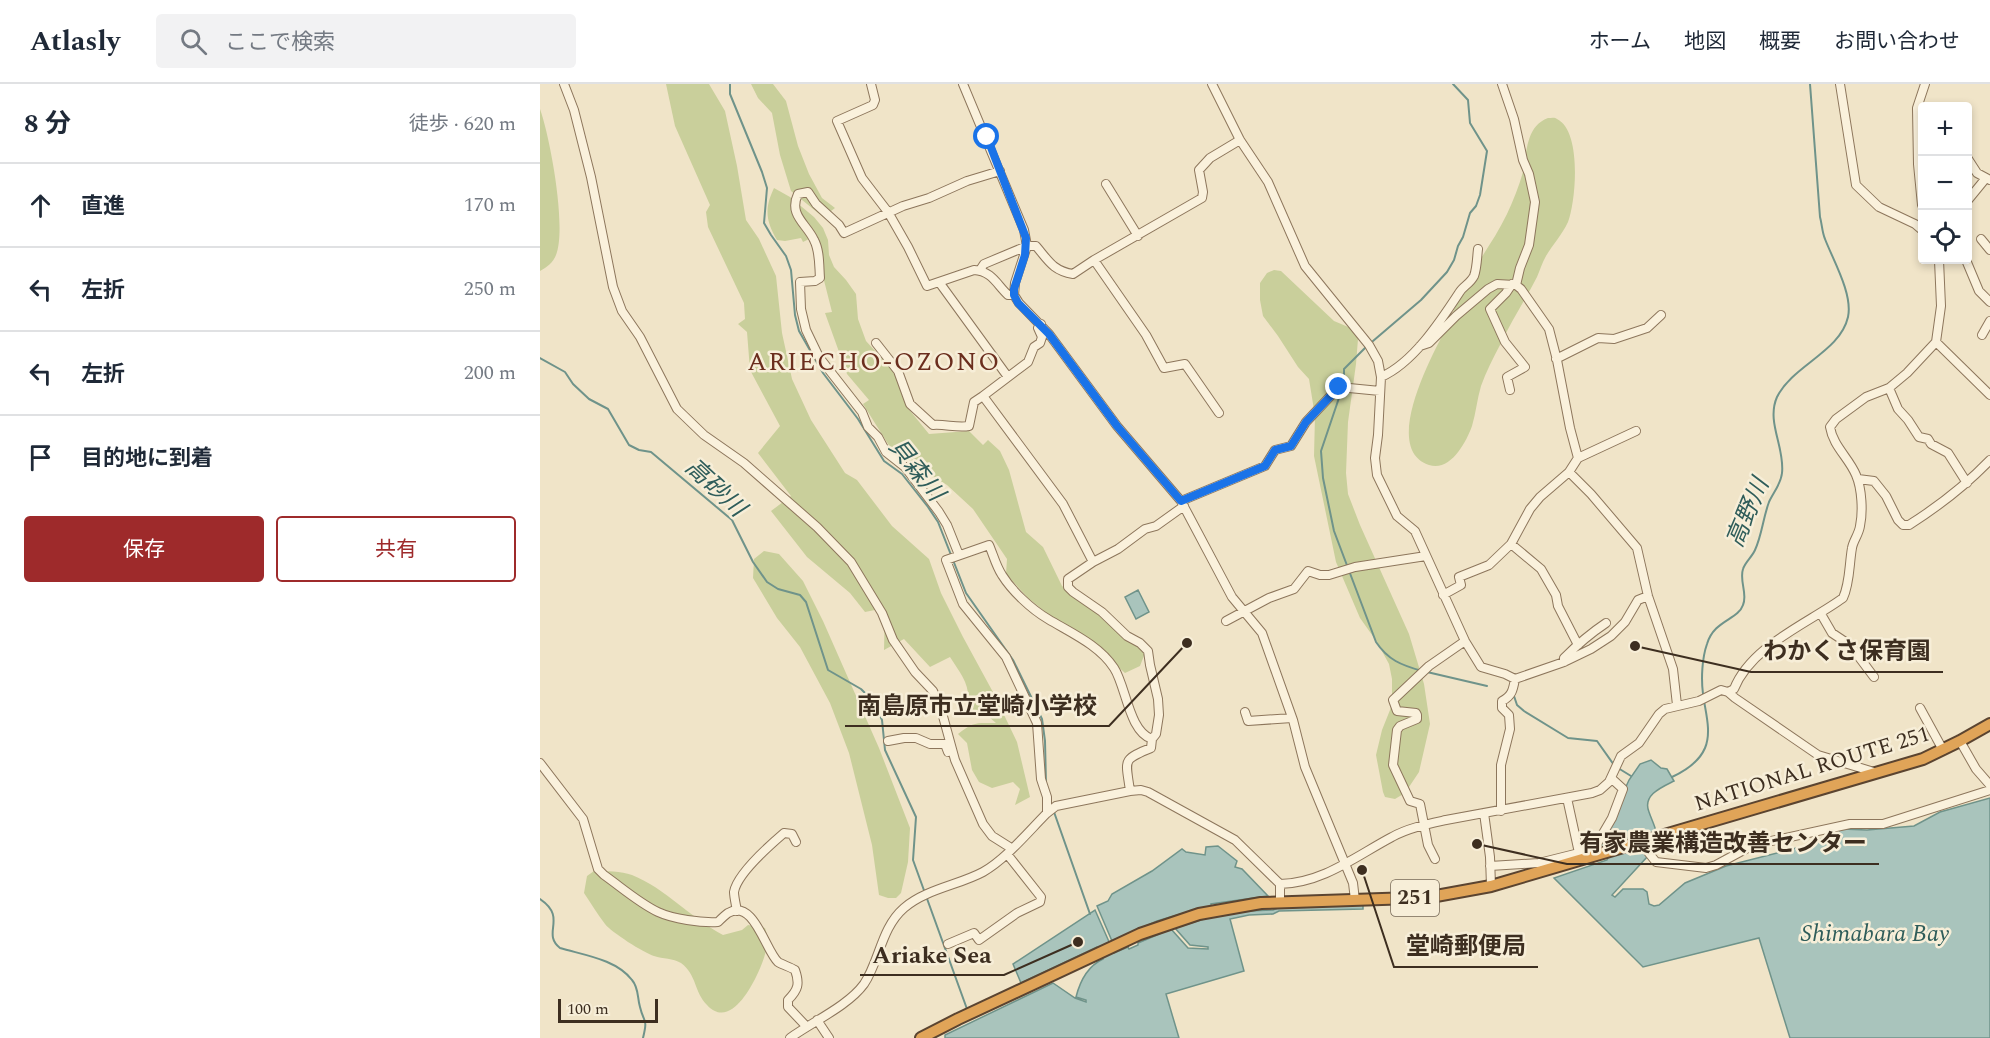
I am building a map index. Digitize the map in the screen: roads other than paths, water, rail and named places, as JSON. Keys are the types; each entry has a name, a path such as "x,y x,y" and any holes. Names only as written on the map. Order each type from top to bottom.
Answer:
{"highway":[{"name":"NATIONAL ROUTE 251","path":"921,1038 1113,947 1161,926 1199,914 1246,905 1280,902 1436,896 1491,886 1923,759 1990,724"}],"street":[{"path":"564,84 574,110 591,177 613,287 622,311 640,337 677,409 704,435 744,463 809,520 851,562 882,613 892,640 915,672 933,691 941,709 955,760 983,824 992,836 1009,851 1041,897 1040,902 1017,913 979,940 974,933 948,944"},
{"path":"871,84 875,100 873,105 837,121 862,178 888,212 927,286 974,270 981,270 1000,284 1008,295 1014,295"},
{"path":"963,84 1024,230 1025,255 1015,283 1014,295 1018,303 1041,324 1117,426 1182,504 1232,597 1262,633 1293,719 1305,767 1353,883 1355,900"},
{"path":"1212,84 1240,140 1268,182 1305,266 1370,345 1378,361 1381,377 1375,458 1377,475 1397,516 1415,531 1465,641 1481,667 1515,679 1564,662 1592,649 1611,636 1625,622 1638,600 1648,596"},
{"path":"1502,84 1529,174 1534,202 1529,245 1514,285 1490,309 1505,342 1525,367 1507,377 1510,390"},
{"path":"1840,84 1856,185 1879,207 1918,226"},
{"path":"1921,102 1925,84"},
{"path":"981,270 984,264 1026,246 1036,246 1055,268 1061,272 1073,274 1202,198 1199,170 1210,158 1240,140"},
{"path":"1972,165 1977,173 1988,179 1972,196"},
{"path":"954,556 947,525 939,512 905,467 886,452 878,437 868,427 862,412 819,357 806,330 801,309 800,282 815,281 820,278 814,239 802,225 795,204 798,194 808,192 816,204 839,225 844,233 888,212 929,198 967,181 1000,171"},
{"path":"1106,184 1138,236"},
{"path":"1981,239 1990,250"},
{"path":"1381,377 1394,371 1418,347 1460,291 1469,284 1475,273 1478,249"},
{"path":"1094,260 1146,335 1164,368 1185,364 1219,413"},
{"path":"1728,692 1734,689 1739,677 1772,645 1843,598 1847,589 1852,545 1860,528 1861,505 1858,479 1837,446 1830,427 1866,397 1888,388 1907,373 1936,342 1941,306 1940,264"},
{"path":"1968,264 1979,291 1990,302"},
{"path":"939,282 1008,377"},
{"path":"1418,347 1429,343 1488,289 1497,284 1514,285 1521,290 1544,320 1548,329 1578,458"},
{"path":"1556,358 1598,338 1614,339 1647,328 1661,315"},
{"path":"1982,334 1990,321"},
{"path":"876,343 898,371 910,404 933,425 969,426 974,402 1028,362 1034,347 1040,343 1042,337 1038,328 1041,324"},
{"path":"1936,342 1990,395"},
{"path":"1130,791 1127,767 1129,759 1151,748 1159,715 1148,651 1068,587 1068,579 1118,549 1145,528 1156,526 1182,504 1265,466 1275,450 1291,446 1306,422 1339,387 1380,391"},
{"path":"1888,388 1898,409 1919,437 1928,439 1931,444 1948,453 1967,483"},
{"path":"983,396 1063,504 1093,562"},
{"path":"1443,595 1461,585 1459,578 1489,566 1511,544 1530,509 1540,497 1569,472 1578,458 1636,431"},
{"path":"1858,479 1874,480 1886,496 1898,520 1903,525 1909,525 1932,511 1967,483 1990,460"},
{"path":"1569,472 1591,494 1636,548 1648,596 1673,669 1677,705"},
{"path":"1511,544 1541,569 1556,595 1558,606 1578,645"},
{"path":"1050,810 1041,779 1037,723 1006,657 963,604 946,560 989,545 1001,574 1025,601 1045,618 1079,637 1115,668 1142,734 1152,739"},
{"path":"1226,621 1269,598 1294,589 1308,571 1320,575 1426,556"},
{"path":"1821,614 1832,633 1850,645 1874,677"},
{"path":"1564,662 1564,658 1606,623"},
{"path":"1435,859 1428,845 1420,804 1410,801 1393,765 1397,730 1400,726 1418,719 1416,713 1397,711 1393,700 1424,670 1465,641"},
{"path":"1501,811 1501,765 1510,729 1509,715 1502,708 1502,701 1514,690 1515,679"},
{"path":"1280,884 1295,883 1345,865 1394,836 1424,826 1600,790 1611,778 1622,756 1639,743 1665,709 1699,702 1721,690 1728,692 1818,755 1874,772"},
{"path":"1920,708 1944,750"},
{"path":"1245,712 1248,721 1293,719"},
{"path":"888,741 916,738 930,744 945,744 949,756 955,760"},
{"path":"1960,741 1976,769 1990,785"},
{"path":"540,763 583,819 598,869 604,875 656,911 667,916 717,922 729,912 737,911 744,912 755,922 779,962 795,970 799,986 788,1000 788,1007 806,1026"},
{"path":"1490,866 1539,863 1595,847 1612,818 1623,789 1611,778"},
{"path":"1648,852 1656,862 1706,868 1753,845 1850,824 1883,824 1990,790"},
{"path":"790,1038 843,1003 862,987 896,917 913,901 968,880 999,863 1050,810 1068,803 1130,791 1148,792 1234,840 1280,884 1280,902"},
{"path":"1567,798 1579,853"},
{"path":"1484,813 1491,886"},
{"path":"737,911 734,891 757,857 784,833 792,834 796,842"},
{"path":"817,1020 830,1038"}],"water":[{"path":"1138,590 1149,612 1136,619 1125,597"},
{"name":"Shimabara Bay","path":"1651,760 1661,768 1667,769 1674,781 1654,792 1648,801 1649,812 1656,831 1627,838 1622,853 1642,847 1647,857 1612,895 1615,897 1623,889 1643,889 1647,892 1649,904 1654,906 1659,905 1685,883 1726,866 1808,845 1842,829 1867,830 1914,826 1940,812 1990,798 1990,1038 1790,1038 1759,938 1643,967 1554,878 1607,860 1615,842 1599,846 1629,780 1640,764"},
{"path":"1218,846 1237,861 1235,867 1242,869 1268,896 1211,904 1213,917 1278,908 1363,905 1363,909 1279,911 1273,914 1230,919 1244,971 1166,994 1179,1038 945,1038 945,1035 1053,983 1075,998 1086,1002 1076,997 1085,975 1103,959 1097,947 1021,983 1013,964 1095,910 1114,953 1128,947 1129,949 1171,929 1188,948 1208,949 1208,947 1190,945 1175,928 1204,919 1201,908 1157,921 1112,941 1097,906 1108,901 1112,894 1152,871 1182,849 1186,852 1205,855 1206,847"}],"waterway":[{"name":"貝森川","path":"730,84 730,94 767,188 764,223 786,256 791,270 795,315 799,331 823,373 858,419 884,461 902,474 938,522 966,593 1013,660 1042,719 1046,784"},
{"path":"1373,341 1421,300 1447,272 1463,237 1470,213 1476,206 1480,195 1487,151 1470,123 1468,100 1453,84"},
{"name":"高野川","path":"1672,777 1691,766 1705,748 1708,728 1702,675 1705,650 1715,630 1736,614 1743,605 1745,596 1743,569 1755,550 1769,502 1779,485 1782,463 1774,416 1777,397 1794,376 1836,340 1848,317 1848,298 1824,236 1820,217 1810,84"},
{"path":"1344,383 1344,369 1365,348"},
{"name":"高砂川","path":"540,358 565,372 573,384 589,399 608,409 629,445 651,452 732,520 753,562 767,582 778,589 800,595 806,602 828,670 861,689 873,701 882,720 885,750 916,817 913,860 967,1009"},
{"path":"1341,392 1321,451 1323,478 1334,531 1376,642 1396,661 1422,671"},
{"path":"1427,672 1487,686"},
{"path":"1514,696 1517,705 1524,711 1568,738 1597,741 1614,765"},
{"path":"1618,768 1631,776"},
{"name":"貝森川","path":"1054,812 1090,914"},
{"path":"540,899 552,913 553,937 560,948 608,962 632,980 637,989 645,1021 643,1038"}],"place":[{"name":"南島原市立堂崎小学校","path":"1187,643"},
{"name":"わかくさ保育園","path":"1635,646"},
{"name":"有家農業構造改善センター","path":"1477,844"},
{"name":"堂崎郵便局","path":"1362,870"},
{"name":"Ariake Sea","path":"1078,942"}],"district":[{"name":"ARIECHO-OZONO","path":"874,362"}]}
